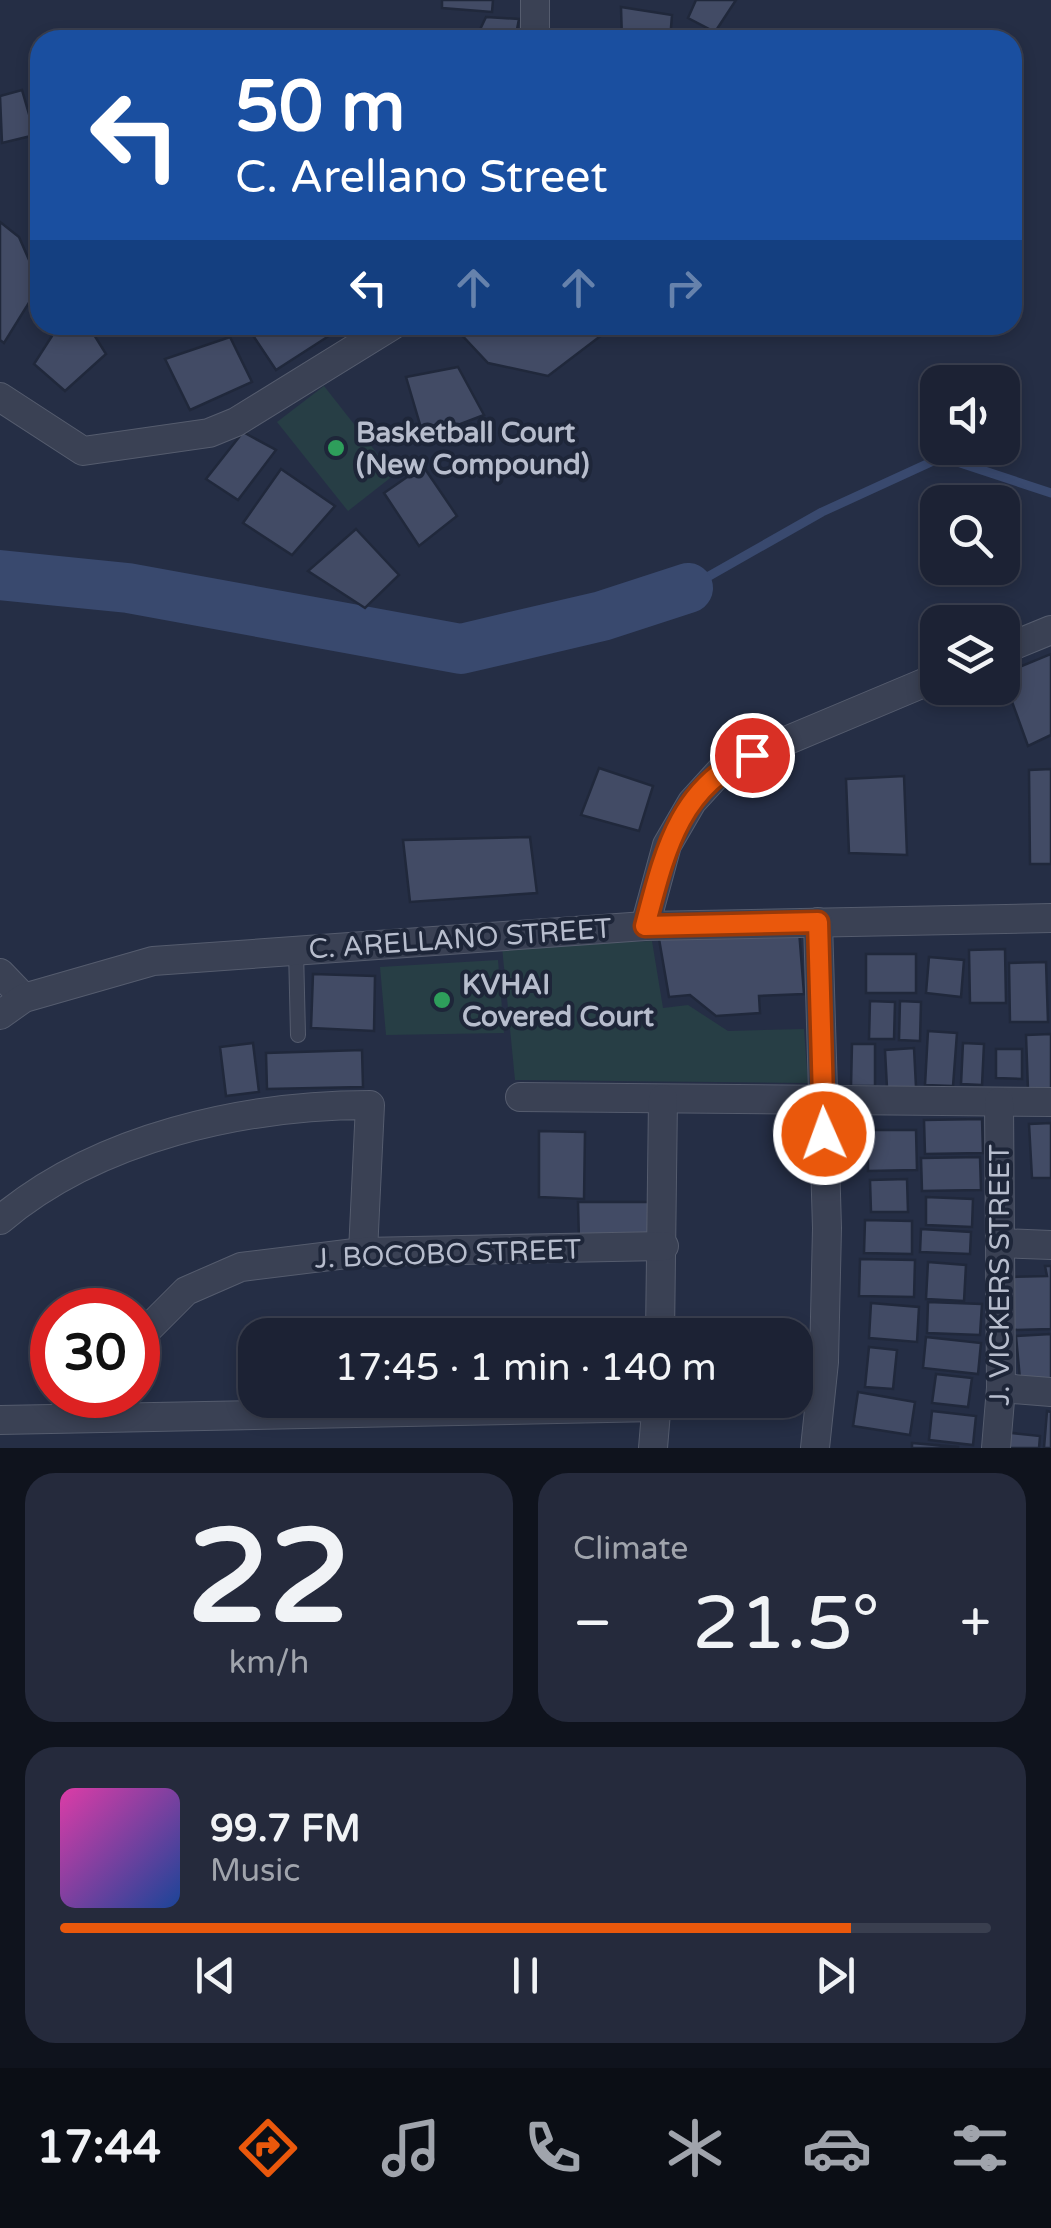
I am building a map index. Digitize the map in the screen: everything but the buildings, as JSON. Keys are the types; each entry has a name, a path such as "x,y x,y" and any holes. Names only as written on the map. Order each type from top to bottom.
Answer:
{"street":[{"path":"534,30 535,0"},
{"path":"0,397 82,451 209,433 236,422 378,335"},
{"path":"1020,643 1051,630"},
{"path":"645,926 667,846 692,802 724,767 920,685"},
{"name":"C. ARELLANO STREET","path":"0,1014 24,998 153,961 645,926 1051,918"},
{"path":"815,1448 825,1343 828,1228 818,922"},
{"path":"0,973 24,998"},
{"path":"520,1097 1051,1102"},
{"path":"661,1318 663,1098"},
{"name":"J. VICKERS STREET","path":"996,1448 1001,1388 999,1102"},
{"path":"0,1220 72,1173 150,1139 313,1105 370,1106 363,1252"},
{"path":"1000,1243 1051,1245"},
{"name":"J. BOCOBO STREET","path":"160,1312 212,1277 241,1267 363,1252 664,1246"},
{"path":"1001,1388 1051,1392"},
{"path":"160,1405 238,1404"},
{"path":"0,1420 30,1415"},
{"path":"653,1448 656,1418"}],"lane":[{"path":"296,949 298,1035"}],"shaded area":[{"name":"Basketball Court (New Compound)","path":"324,386 394,475 348,511 277,422"},
{"path":"652,941 663,1008 688,1005 728,1031 804,1029 808,1083 515,1080 502,947"},
{"name":"KVHAI Covered Court","path":"498,960 504,1033 386,1035 380,967"}],"waterway":[{"path":"688,588 822,512 942,457 1051,493"},
{"path":"0,575 128,588 461,649 602,616 688,588"}],"place":[{"name":"Basketball Court (New Compound)","path":"336,448"},
{"name":"KVHAI Covered Court","path":"442,1000"}],"route":[{"path":"752,755 724,767 692,802 667,846 645,926 818,922 824,1134"}]}
